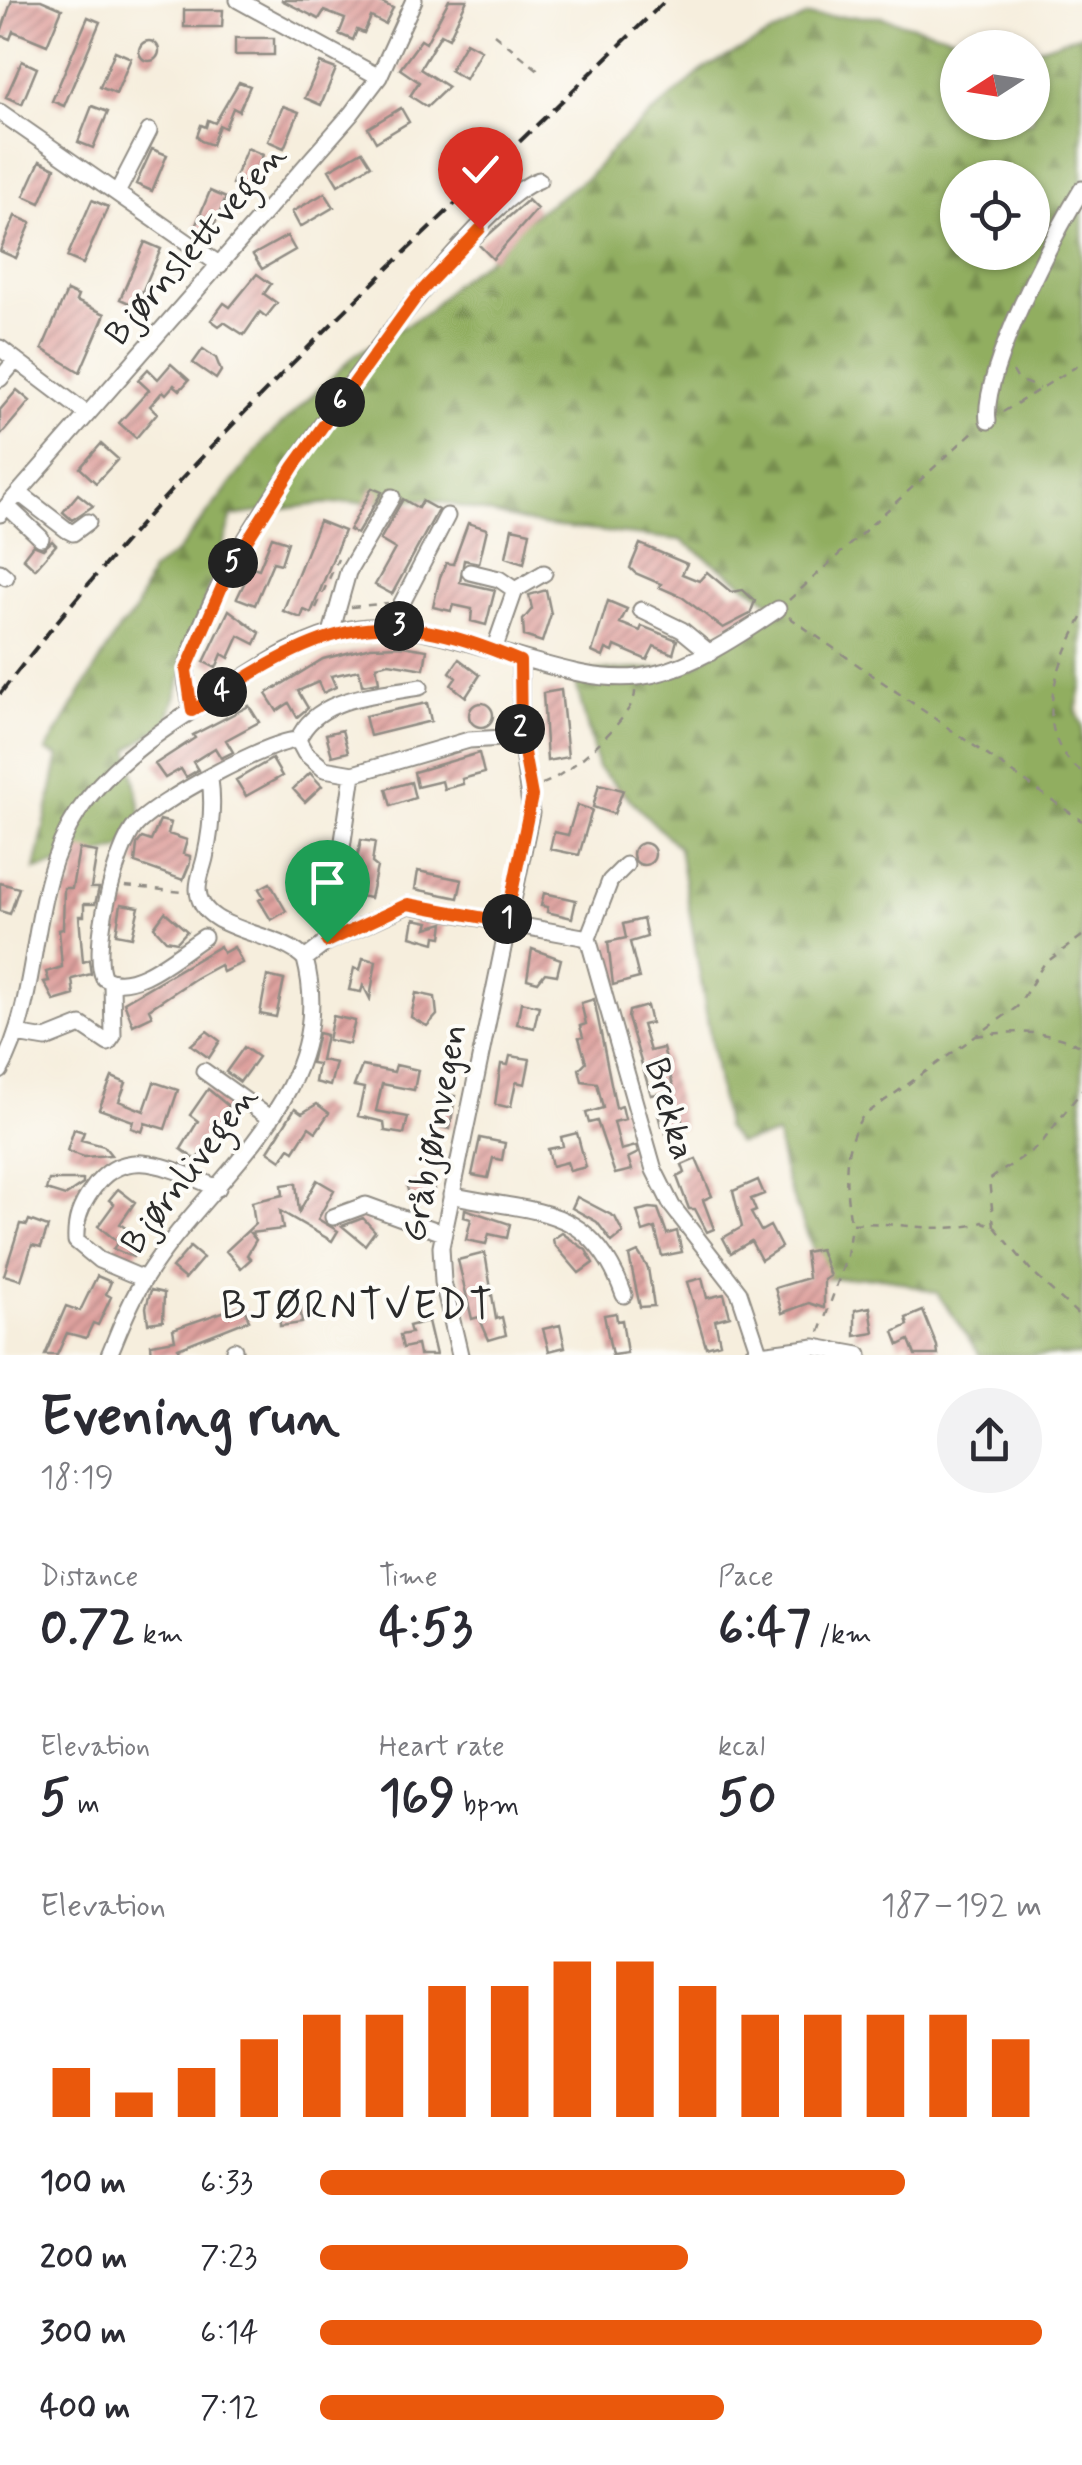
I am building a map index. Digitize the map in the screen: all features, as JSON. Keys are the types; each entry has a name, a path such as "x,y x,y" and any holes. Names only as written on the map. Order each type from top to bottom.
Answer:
{"street":[{"path":"238,0 378,77"},
{"name":"Bjørnslettvegen","path":"3,510 220,265 378,77 414,0"},
{"path":"0,112 220,265"},
{"path":"118,191 149,131"},
{"path":"192,711 186,670 200,634 230,568 294,466 417,296 512,196 540,180"},
{"path":"988,422 985,400 1017,315 1082,189"},
{"path":"0,348 88,414"},
{"path":"0,379 16,360"},
{"path":"18,493 67,530 78,531 88,522"},
{"path":"331,634 348,572 392,497"},
{"path":"3,510 40,538"},
{"path":"390,626 399,602 447,516"},
{"path":"470,572 499,578 515,590"},
{"path":"494,650 515,590 544,573"},
{"path":"0,1071 16,1034 47,885 68,830 110,774 192,711 282,654 331,634 390,626 494,650 526,663 587,678 632,680 680,668 778,609"},
{"path":"640,610 682,630 710,652"},
{"name":"Gråbjørnvegen","path":"460,1355 441,1271 442,1233 530,813 530,786 521,736 526,663"},
{"path":"16,1034 46,1039 80,1025 108,1043 112,983 99,968 98,950 121,858 135,826 264,746 298,740 313,716 334,706 420,686"},
{"path":"298,740 305,753 324,768 353,774 469,740 521,736"},
{"path":"337,882 353,774"},
{"path":"210,779 213,802 198,890 204,909 217,920 278,939 305,959 327,942 398,906 588,938 610,880 626,865"},
{"path":"112,983 130,982 204,937"},
{"name":"Brekka","path":"588,938 658,1180 684,1223 739,1292 757,1354"},
{"name":"Bjørnlivegen","path":"109,1355 144,1279 218,1188 290,1087 303,1052 310,1010 305,959"},
{"path":"204,1070 270,1119"},
{"path":"144,1279 99,1260 76,1241 75,1220 93,1188 112,1168 128,1161 150,1162 218,1188"},
{"path":"451,1195 574,1222 605,1252 624,1295"},
{"path":"333,1217 366,1205 442,1233"},
{"path":"757,1354 815,1347 859,1355"}],"path":[{"path":"494,34 541,72"},
{"path":"1004,358 1018,380 1041,388"},
{"path":"1082,363 964,438 778,609 1082,821"},
{"path":"336,607 399,602"},
{"path":"1082,618 1065,646 1052,697 1054,734 1069,762 1082,772"},
{"path":"530,786 560,777 632,709 636,700 632,680"},
{"path":"130,887 178,892"},
{"path":"815,1347 847,1256 851,1224 846,1191 852,1131 863,1116 1017,1007 1044,964 1082,936"},
{"path":"976,1036 1009,1031 1068,1040 1082,1047"},
{"path":"994,1226 990,1180 1040,1145 1082,1090"},
{"path":"851,1224 922,1223 959,1230 984,1222 994,1226 1034,1274 1082,1318"}],"green space":[{"path":"807,16 881,17 940,33 940,140 1050,140 1050,44 1082,34 1082,682 1076,710 1082,726 1082,1355 980,1355 937,1293 884,1277 825,1279 786,1181 777,1135 738,1143 725,1127 679,848 598,768 573,672 694,667 774,605 681,540 541,525 428,499 320,504 232,516 167,723 129,749 143,821 121,849 35,870 59,756 46,751 119,629 134,614 151,571 177,552 266,439 356,354 428,312 456,282 487,260 502,237 589,176 616,145 705,68"}],"building":[{"path":"12,0 41,0 62,9 47,45 13,31 10,39 0,35"},
{"path":"281,0 376,0 393,8 385,24 371,17 364,33 357,30 353,40 339,34 345,19 324,11 319,19"},
{"path":"449,0 467,0 449,38 441,34 420,69 448,87 427,107 410,96 419,82 400,69 421,40 426,43"},
{"path":"184,10 223,10 222,27 184,27"},
{"path":"88,17 100,22 64,106 52,101"},
{"path":"235,38 274,38 274,55 235,55"},
{"path":"145,41 153,41 159,51 153,61 145,61 139,55 139,47"},
{"path":"466,42 481,50 465,79 450,70"},
{"path":"115,51 131,58 116,94 100,87"},
{"path":"22,61 37,68 22,104 6,97"},
{"path":"320,63 336,69 321,105 305,98"},
{"path":"239,82 250,86 239,111 233,108 225,128 219,125 212,145 201,141 197,136 201,125 206,127 208,120 215,123"},
{"path":"92,106 108,112 93,148 78,142"},
{"path":"283,106 299,112 284,148 268,141"},
{"path":"401,108 409,122 376,142 368,128"},
{"path":"247,148 263,155 247,190 232,184"},
{"path":"152,149 167,155 152,191 136,184"},
{"path":"362,151 371,165 338,185 329,170"},
{"path":"40,161 55,168 40,203 24,196"},
{"path":"210,191 226,198 211,233 195,227"},
{"path":"325,193 334,207 300,227 292,212"},
{"path":"92,200 108,207 83,264 67,257"},
{"path":"528,200 537,209 493,259 478,244"},
{"path":"15,216 31,223 16,258 0,251"},
{"path":"287,236 295,250 262,269 253,255"},
{"path":"145,242 161,249 136,306 120,299"},
{"path":"257,274 271,284 264,294 277,303 266,317 260,312 244,335 224,322 219,326 211,320 224,303 230,307"},
{"path":"67,291 78,296 76,301 105,314 80,372 42,349"},
{"path":"203,349 216,358 221,371 216,379 193,363"},
{"path":"171,364 189,380 180,390 174,385 166,394 163,391 150,406 157,413 136,438 119,423 149,390 138,380 148,369 158,379"},
{"path":"17,390 30,401 0,436 0,410"},
{"path":"101,444 118,459 96,483 80,468"},
{"path":"372,488 382,492 357,534 349,530"},
{"path":"78,494 93,506 72,520 63,512"},
{"path":"403,499 418,508 422,501 438,510 392,594 375,585 395,549 380,540"},
{"path":"319,521 344,531 311,613 304,610 301,618 283,611"},
{"path":"468,523 487,529 479,563 464,560 460,582 495,590 486,625 471,621 472,609 453,605 451,611 433,607 440,577 446,563 453,564"},
{"path":"512,528 530,532 524,563 506,557"},
{"path":"272,537 288,542 281,564 273,562 255,605 237,598 252,567 259,569"},
{"path":"52,541 56,545 35,569 23,558 33,545 43,549"},
{"path":"640,544 687,564 682,574 699,581 707,572 731,592 743,590 755,601 750,614 723,628 682,597 635,573 630,568"},
{"path":"546,590 551,614 542,642 524,636 523,620 532,609 529,595"},
{"path":"608,601 627,609 620,623 640,631 642,626 677,640 673,654 654,646 647,660 615,646 613,652 606,649 603,657 592,652"},
{"path":"229,610 260,633 255,644 239,636 229,658 222,654 216,668 204,662"},
{"path":"371,647 427,650 424,669 389,663 376,666 379,682 362,685 359,670 331,676 336,687 323,693 318,682 298,691 308,708 297,717 289,703 277,711 266,694 323,659"},
{"path":"459,659 480,675 466,697 451,685 456,678 450,672"},
{"path":"561,690 568,757 547,761 543,693"},
{"path":"427,703 431,721 370,736 365,716"},
{"path":"481,703 493,715 481,727 469,715"},
{"path":"249,706 259,722 226,740 233,752 221,758 215,748 193,762 198,770 186,777 181,769 165,778 155,764 195,738 193,735"},
{"path":"342,730 348,752 332,756 326,734"},
{"path":"479,753 484,773 444,789 442,781 417,787 414,772"},
{"path":"272,759 282,776 246,796 236,780"},
{"path":"310,773 322,786 305,802 293,789"},
{"path":"411,782 415,798 391,806 386,789"},
{"path":"599,784 623,790 614,814 593,807"},
{"path":"577,805 592,810 579,855 550,849 554,832 568,835"},
{"path":"160,820 171,823 168,834 187,840 183,854 190,856 190,863 183,880 135,863 137,844 142,838 151,841"},
{"path":"361,840 375,842 372,863 377,867 370,898 350,894"},
{"path":"644,843 652,846 652,862 644,865 636,862 633,854 636,846"},
{"path":"79,849 97,852 91,888 99,888 95,904 84,904 84,916 79,916 83,962 89,960 91,974 72,979 74,995 54,1001 44,982 49,981 46,972 62,967 59,930 63,929 64,888 72,888"},
{"path":"312,861 345,917 329,926 313,893 303,891 294,873"},
{"path":"418,871 462,880 458,898 415,889"},
{"path":"0,883 19,888 10,914 0,911"},
{"path":"270,883 286,911 271,920 259,900 264,897 259,889"},
{"path":"544,893 576,900 572,918 547,912 548,907 541,906"},
{"path":"121,904 139,907 132,937 116,934"},
{"path":"165,912 187,931 177,942 166,940 154,927"},
{"path":"414,919 429,922 427,928 444,923 442,937 436,936 435,943 411,936"},
{"path":"643,919 647,937 630,942 639,978 613,985 608,942 626,938 623,924"},
{"path":"220,946 223,953 234,947 242,963 223,972 220,965 196,978 149,1009 152,1016 133,1025 124,1002"},
{"path":"532,949 561,959 557,975 545,973 538,982 527,979"},
{"path":"363,958 376,961 370,999 363,985 361,992 349,990 354,968 360,970"},
{"path":"267,976 284,980 276,1017 260,1014"},
{"path":"416,993 435,997 437,1015 427,1026 411,1017"},
{"path":"594,999 616,1108 622,1106 625,1119 614,1122 621,1150 636,1146 638,1153 628,1158 632,1170 615,1174 597,1121 589,1123 586,1113 603,1108 597,1083 582,1081 579,1069 586,1062 579,1038 583,1037 580,1026 586,1024 581,1003"},
{"path":"521,1002 539,1006 534,1028 517,1024"},
{"path":"647,1006 651,1023 642,1025 650,1051 663,1048 684,1128 666,1133 667,1124 661,1126 658,1114 663,1112 658,1094 651,1095 628,1018 629,1011"},
{"path":"333,1016 355,1021 349,1044 328,1040"},
{"path":"207,1031 220,1041 209,1058 191,1045"},
{"path":"318,1033 326,1035 321,1060 336,1063 330,1086 315,1082 318,1064 311,1063"},
{"path":"244,1047 258,1057 240,1082 226,1072"},
{"path":"510,1056 530,1059 525,1084 516,1082 511,1106 507,1107 495,1104 501,1064 508,1065"},
{"path":"396,1065 418,1070 414,1090 382,1084 376,1111 408,1117 404,1134 385,1131 384,1122 358,1116 364,1088 354,1086 362,1066 394,1072"},
{"path":"112,1077 126,1083 119,1101 144,1111 154,1082 178,1090 165,1129 145,1123 142,1132 131,1128 133,1121 99,1109"},
{"path":"208,1089 233,1110 196,1160 181,1149 198,1121 190,1115"},
{"path":"443,1094 455,1096 450,1129 436,1126"},
{"path":"317,1104 329,1113 316,1132 309,1127 294,1151 289,1148 281,1160 268,1151 295,1108 302,1113"},
{"path":"74,1129 84,1132 81,1140 104,1146 111,1155 84,1157 67,1151"},
{"path":"577,1133 586,1167 570,1171 567,1162 552,1166 548,1149 563,1146 561,1137"},
{"path":"480,1138 505,1143 502,1160 493,1158 488,1178 472,1175"},
{"path":"696,1159 712,1196 703,1200 714,1229 707,1232 695,1209 689,1209 677,1177 685,1173 682,1165"},
{"path":"425,1175 434,1189 412,1204 407,1187"},
{"path":"49,1180 83,1180 83,1184 65,1196 46,1190"},
{"path":"317,1180 334,1190 318,1219 338,1231 332,1241 280,1211 283,1229 250,1233 256,1240 247,1255 251,1259 241,1268 226,1251 255,1224 252,1202 283,1195 282,1185 296,1183 299,1212"},
{"path":"758,1180 764,1194 751,1199 756,1211 751,1213 761,1231 770,1226 781,1247 761,1260 751,1241 731,1253 723,1238 742,1227 733,1191"},
{"path":"118,1189 135,1202 120,1224 144,1242 133,1257 113,1249 118,1242 98,1226 114,1204 109,1200"},
{"path":"577,1197 615,1217 623,1233 612,1242 597,1222 572,1208"},
{"path":"465,1209 510,1224 507,1238 489,1234 486,1244 466,1240 471,1219 464,1217"},
{"path":"658,1209 667,1234 677,1231 682,1252 662,1256 655,1228 643,1232 637,1211"},
{"path":"363,1218 375,1231 365,1245 342,1226"},
{"path":"29,1220 48,1227 41,1247 32,1245 21,1280 4,1275 20,1224 27,1225"},
{"path":"562,1233 586,1250 593,1263 579,1273 554,1244 553,1239"},
{"path":"190,1247 203,1258 185,1279 172,1268"},
{"path":"820,1249 830,1276 824,1280 824,1308 809,1303 782,1313 775,1288 808,1278 805,1252"},
{"path":"638,1252 648,1268 654,1306 640,1307 629,1256"},
{"path":"485,1253 496,1319 502,1317 506,1335 489,1340 479,1317 472,1319 458,1260"},
{"path":"97,1276 111,1282 106,1294 111,1297 98,1325 93,1323 86,1338 67,1333 57,1355 45,1355 66,1306 80,1311"},
{"path":"702,1278 707,1298 724,1294 730,1316 715,1320 720,1343 706,1347 687,1282"},
{"path":"151,1290 164,1293 163,1321 148,1323 146,1307"},
{"path":"289,1297 290,1307 300,1305 302,1323 280,1326 279,1298"},
{"path":"243,1305 249,1320 178,1348 179,1355 152,1355 151,1344 175,1340 173,1329"},
{"path":"870,1307 874,1333 855,1336 855,1310"},
{"path":"923,1311 938,1355 915,1355 909,1340 899,1345 894,1332 908,1325 906,1318"},
{"path":"616,1313 617,1321 622,1320 627,1353 612,1355 604,1315"},
{"path":"428,1321 436,1355 419,1355 417,1345 403,1348 400,1335 411,1333 409,1326"},
{"path":"560,1325 565,1347 549,1351 543,1329"}],"railway":[{"path":"0,694 75,600 236,421 666,0"}],"district":[{"name":"BJØRNTVEDT","path":"358,1307"}],"route":[{"path":"327,942 408,904 506,922 532,796 521,736 520,661 412,627 369,626 305,642 192,711 186,670 230,568 294,466 417,296 480,229"}]}
